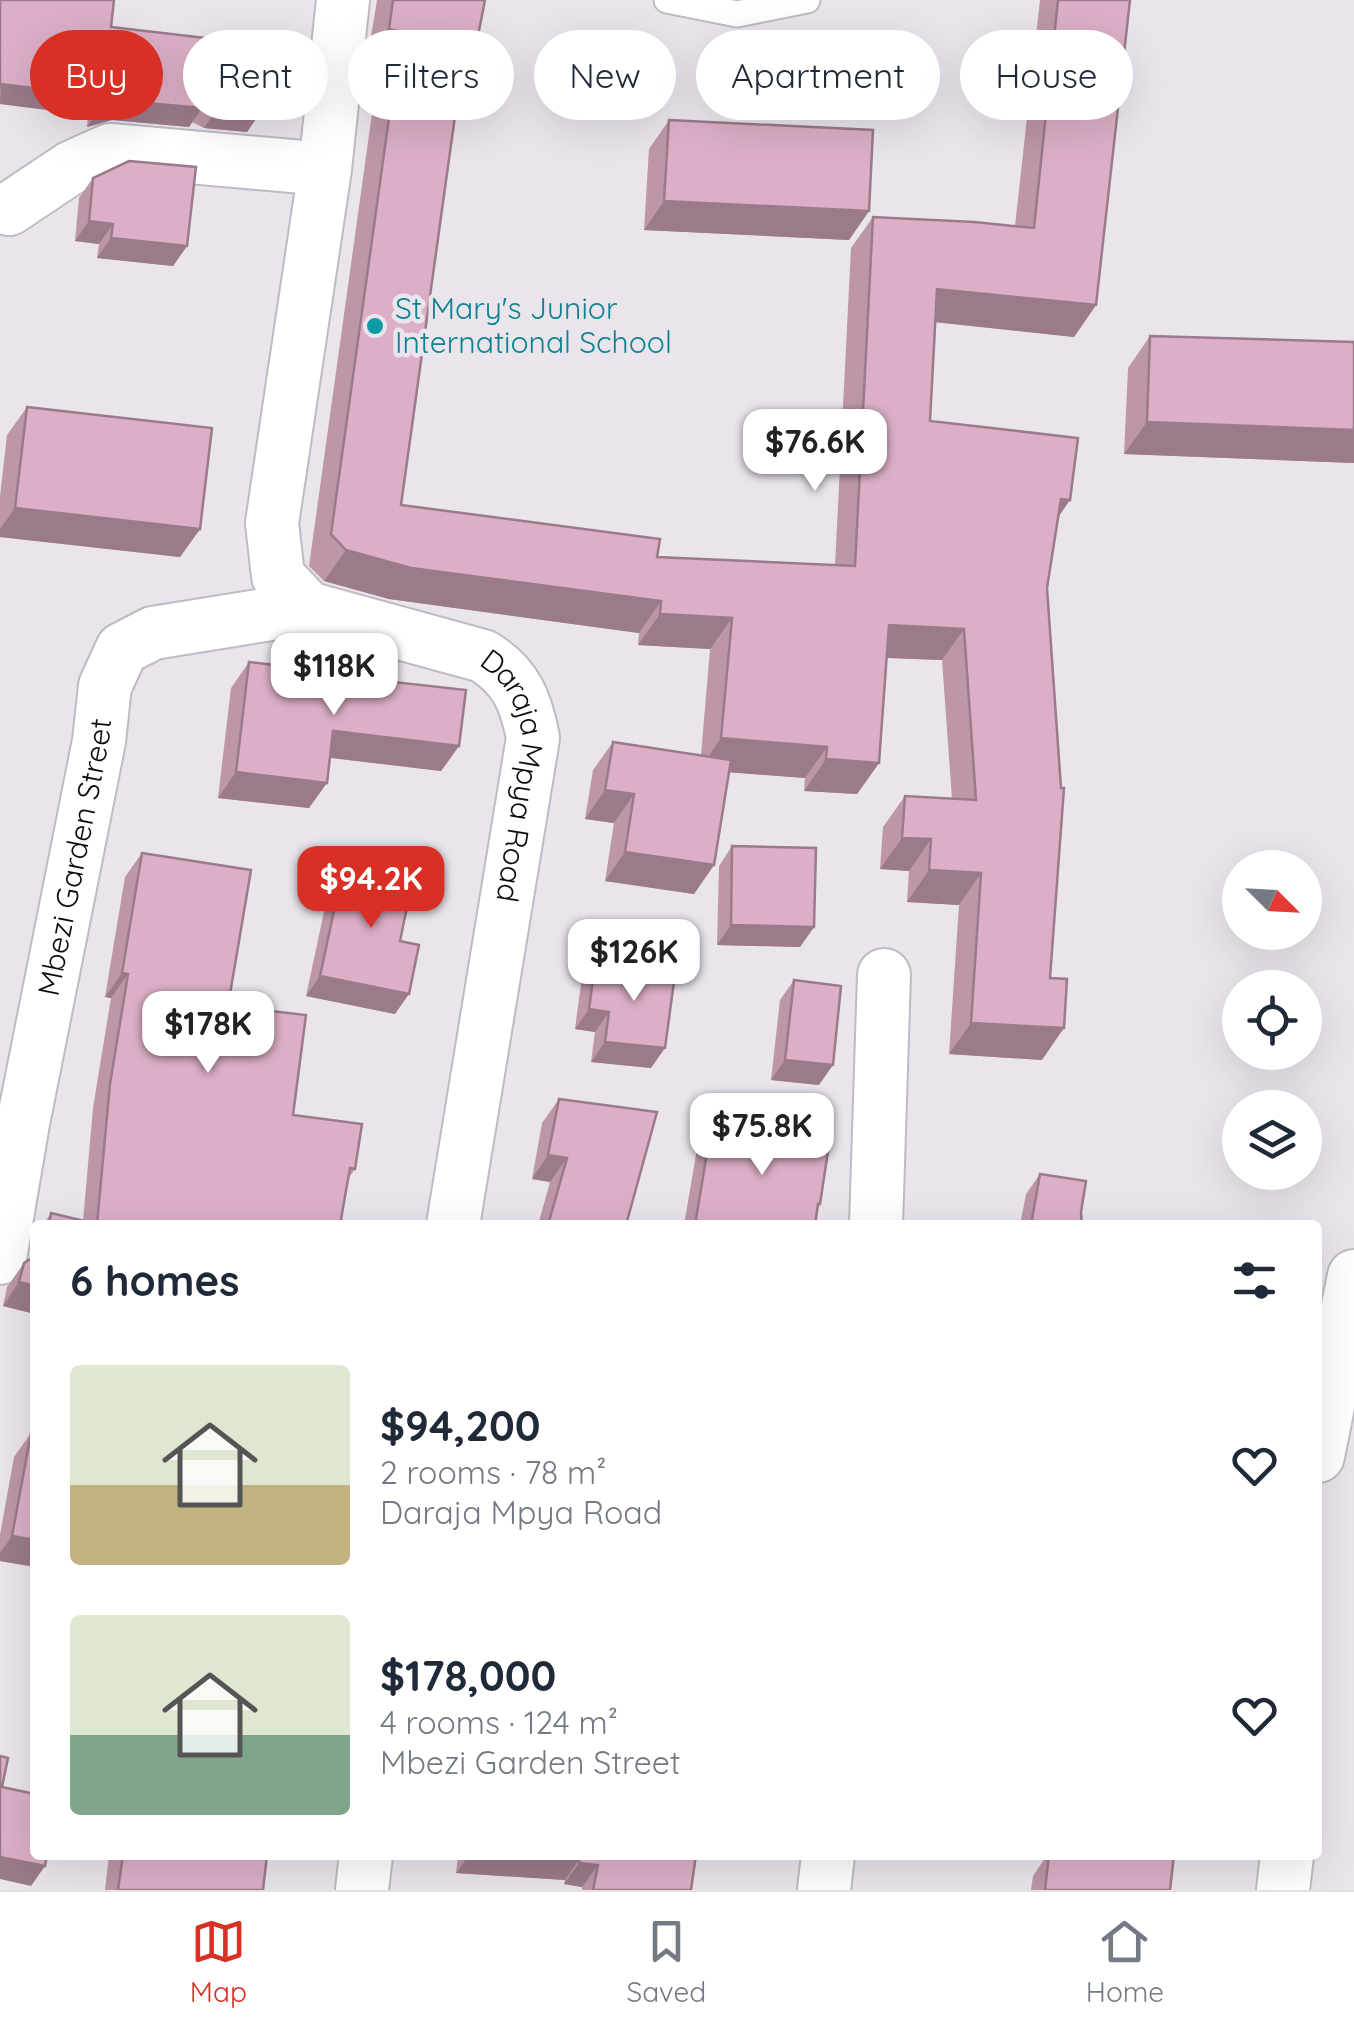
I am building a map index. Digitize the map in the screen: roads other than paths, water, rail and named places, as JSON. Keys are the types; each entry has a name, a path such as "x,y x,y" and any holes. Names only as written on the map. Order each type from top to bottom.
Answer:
{"street":[{"path":"308,608 278,576 272,523 325,169 343,0"},
{"path":"9,209 72,167 110,150 325,169"},
{"name":"Daraja Mpya Road","path":"308,608 483,656 502,667 527,708 532,738 455,1220"},
{"name":"Mbezi Garden Street","path":"0,1258 106,686 122,649 153,633 308,608"},
{"path":"876,1220 884,975"},
{"path":"1322,1436 1354,1276"},
{"path":"362,1890 365,1860"},
{"path":"824,1890 827,1860"},
{"path":"1283,1890 1286,1860"}],"lane":[{"path":"667,0 737,14 807,0"}],"place":[{"name":"St Mary's Junior International School","path":"375,326"}]}
